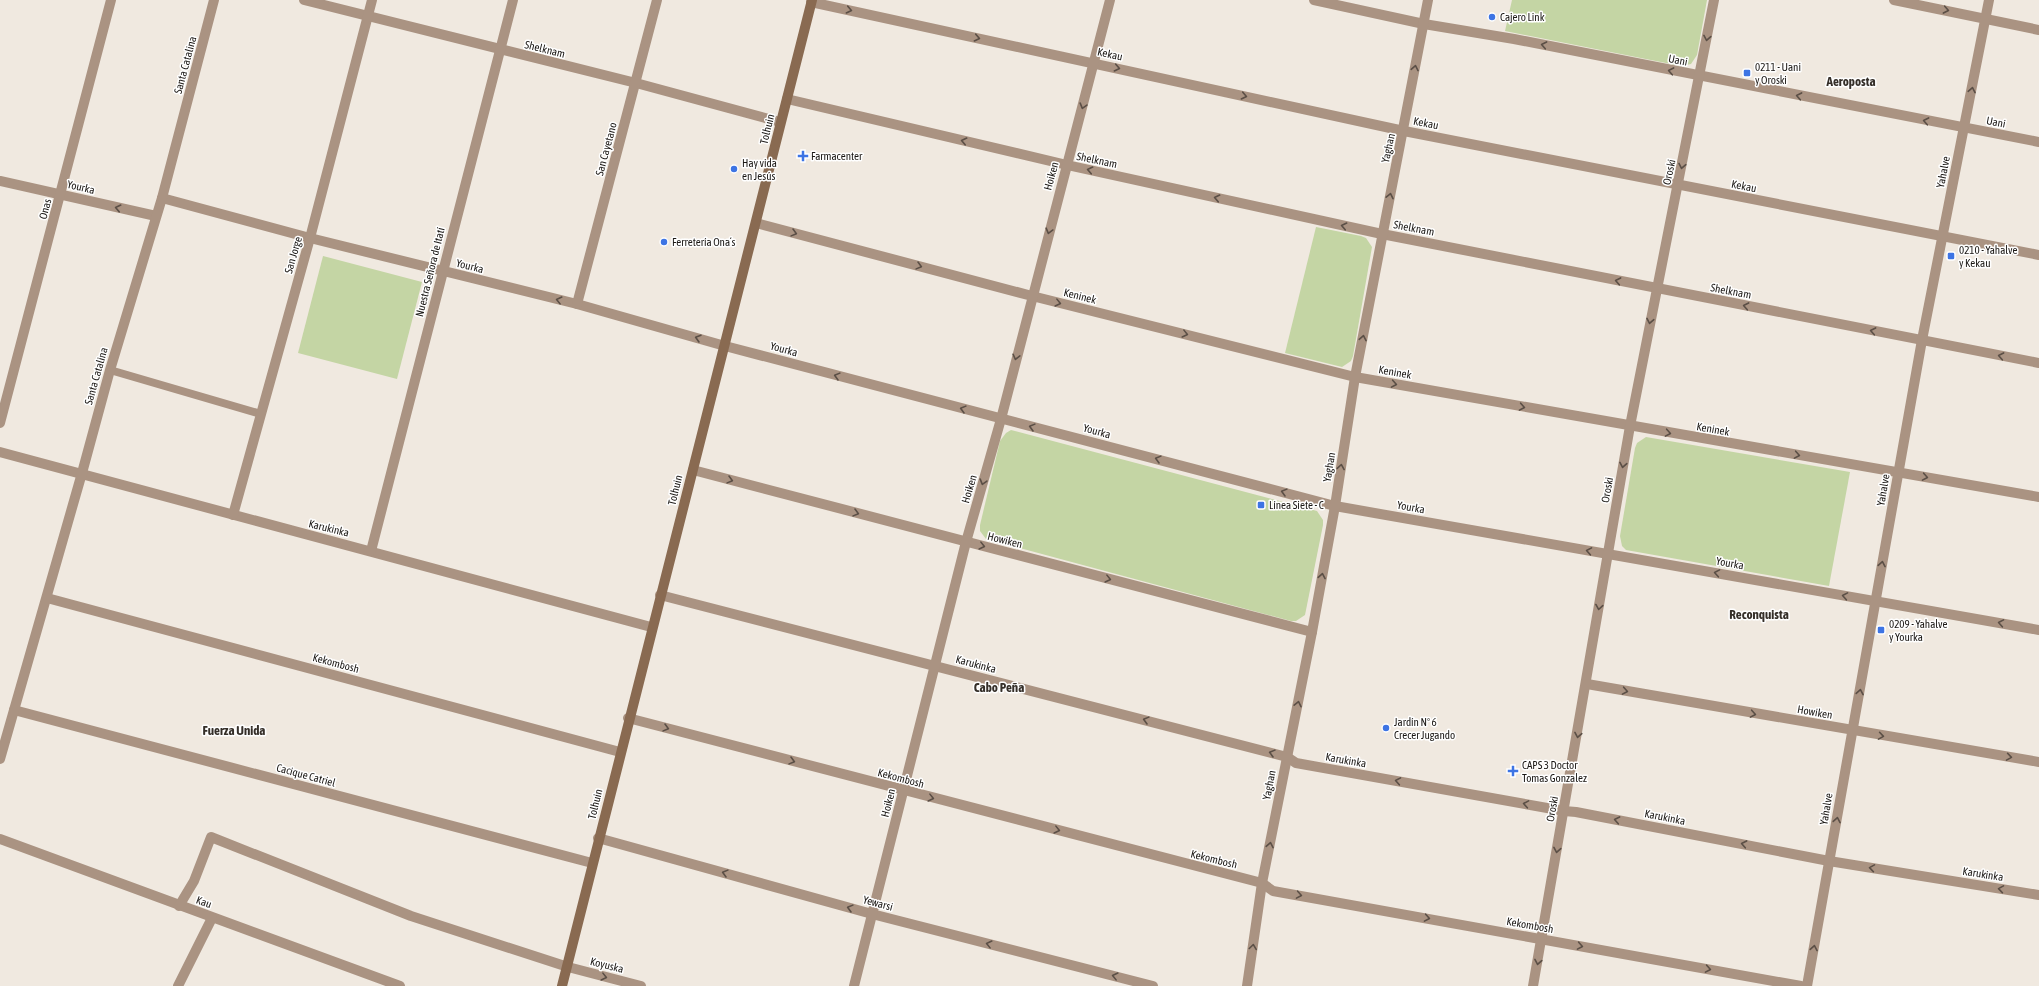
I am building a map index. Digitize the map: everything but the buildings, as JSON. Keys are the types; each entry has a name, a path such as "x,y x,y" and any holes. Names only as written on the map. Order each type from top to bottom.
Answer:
{"street":[{"name":"Onas","path":"0,423 111,0"},
{"name":"Santa Catalina","path":"0,759 47,598 110,370 162,198 214,0"},
{"name":"Shelknam","path":"304,0 499,50 636,83 780,122"},
{"name":"San Jorge","path":"232,515 310,238 372,0"},
{"name":"Nuestra Señora de Itatí","path":"372,551 442,271 513,0"},
{"name":"San Cayetano","path":"577,304 657,0"},
{"name":"Hoiken","path":"854,986 936,666 966,542 1001,419 1032,296 1095,64 1110,0"},
{"name":"Uani","path":"1314,0 1424,24 1522,41 1700,77 2039,142"},
{"name":"Yaghan","path":"1247,986 1262,883 1312,632 1382,234 1404,131 1428,0"},
{"name":"Oroski","path":"1533,986 1587,684 1630,426 1714,0"},
{"path":"1894,0 2039,30"},
{"name":"Yahalve","path":"1807,986 1922,340 1965,128 1989,0"},
{"name":"Kekau","path":"812,1 1404,131 2039,255"},
{"name":"Tolhuin","path":"562,986 568,967 598,838 651,627 725,346 780,122 812,1"},
{"name":"Shelknam","path":"787,99 1067,165 1382,234 2039,364"},
{"name":"Yourka","path":"0,180 156,216"},
{"name":"Yourka","path":"162,198 310,238 577,304 725,346 1335,506 2039,630"},
{"name":"Keninek","path":"756,223 1032,296 1356,377 2039,497"},
{"name":"Karukinka","path":"0,452 651,627"},
{"name":"Howiken","path":"692,470 1312,632"},
{"name":"Karukinka","path":"660,595 1287,757 1296,763 1576,812 1829,861 2039,895"},
{"name":"Kekombosh","path":"47,598 620,752"},
{"name":"Howiken","path":"1587,684 2039,762"},
{"name":"Cacique Catriel","path":"14,710 592,863"},
{"name":"Kekombosh","path":"628,718 903,791 1262,883 1273,891 1801,986"},
{"name":"Koyuska","path":"179,906 194,881 211,837 411,916 568,967 641,986"},
{"name":"Yewarsi","path":"598,838 872,914 1153,986"},
{"name":"Kau","path":"0,839 400,986"},
{"path":"178,986 212,918"}],"lane":[{"path":"110,370 261,414"}],"green space":[{"path":"1512,0 1707,0 1697,55 1691,64 1681,66 1505,31"},
{"path":"1316,227 1361,236 1366,238 1372,247 1353,356 1351,361 1342,367 1285,353"},
{"path":"323,256 422,282 397,379 298,353"},
{"path":"1011,430 1317,511 1323,520 1323,525 1305,615 1296,621 1291,621 986,539 980,531 980,525 1000,441 1006,433"},
{"path":"1646,437 1850,472 1829,586 1626,550 1622,546 1620,536 1635,448 1637,443"}],"place":[{"name":"Cajero Link","path":"1492,17"},
{"name":"0211 - Uani y Oroski","path":"1747,73"},
{"name":"Farmacenter","path":"803,156"},
{"name":"Hay vida en Jesús","path":"734,169"},
{"name":"Ferretería Ona´s","path":"664,242"},
{"name":"0210 - Yahalve y Kekau","path":"1951,256"},
{"name":"Línea Siete - C","path":"1261,505"},
{"name":"0209 - Yahalve y Yourka","path":"1881,630"},
{"name":"Jardín Nº 6 Crecer Jugando","path":"1386,728"},
{"name":"CAPS 3 Doctor Tomas Gonzalez","path":"1513,771"}],"district":[{"name":"Aeroposta","path":"1851,81"},
{"name":"Reconquista","path":"1759,614"},
{"name":"Cabo Peña","path":"999,687"},
{"name":"Fuerza Unida","path":"234,730"}]}
